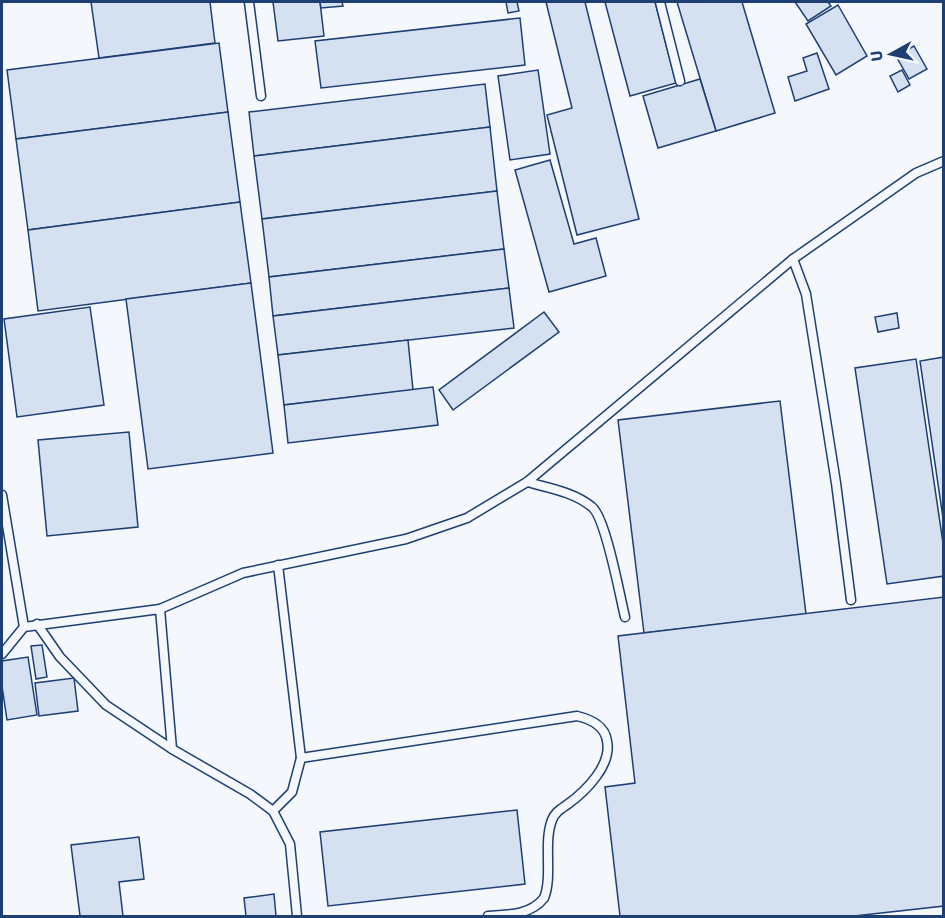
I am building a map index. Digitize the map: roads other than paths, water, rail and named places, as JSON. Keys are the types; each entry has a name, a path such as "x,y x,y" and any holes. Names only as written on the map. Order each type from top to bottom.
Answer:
{"lane":[{"path":"249,2 261,96"},
{"path":"660,2 680,81"},
{"path":"2,654 24,627 160,609 243,573 406,539 467,518 527,482 793,259 916,173 944,161"},
{"path":"793,259 806,294 836,483 851,600"},
{"path":"527,482 573,495 594,508 608,542 625,617"},
{"path":"2,495 24,627"},
{"path":"273,811 292,792 302,758 278,565"},
{"path":"160,609 172,749"},
{"path":"37,624 60,657 106,705 273,811 290,844 297,916"},
{"path":"302,758 577,716 594,721 606,734 608,754 594,778 553,817 550,823 544,898 537,907 529,910 488,916"}]}
